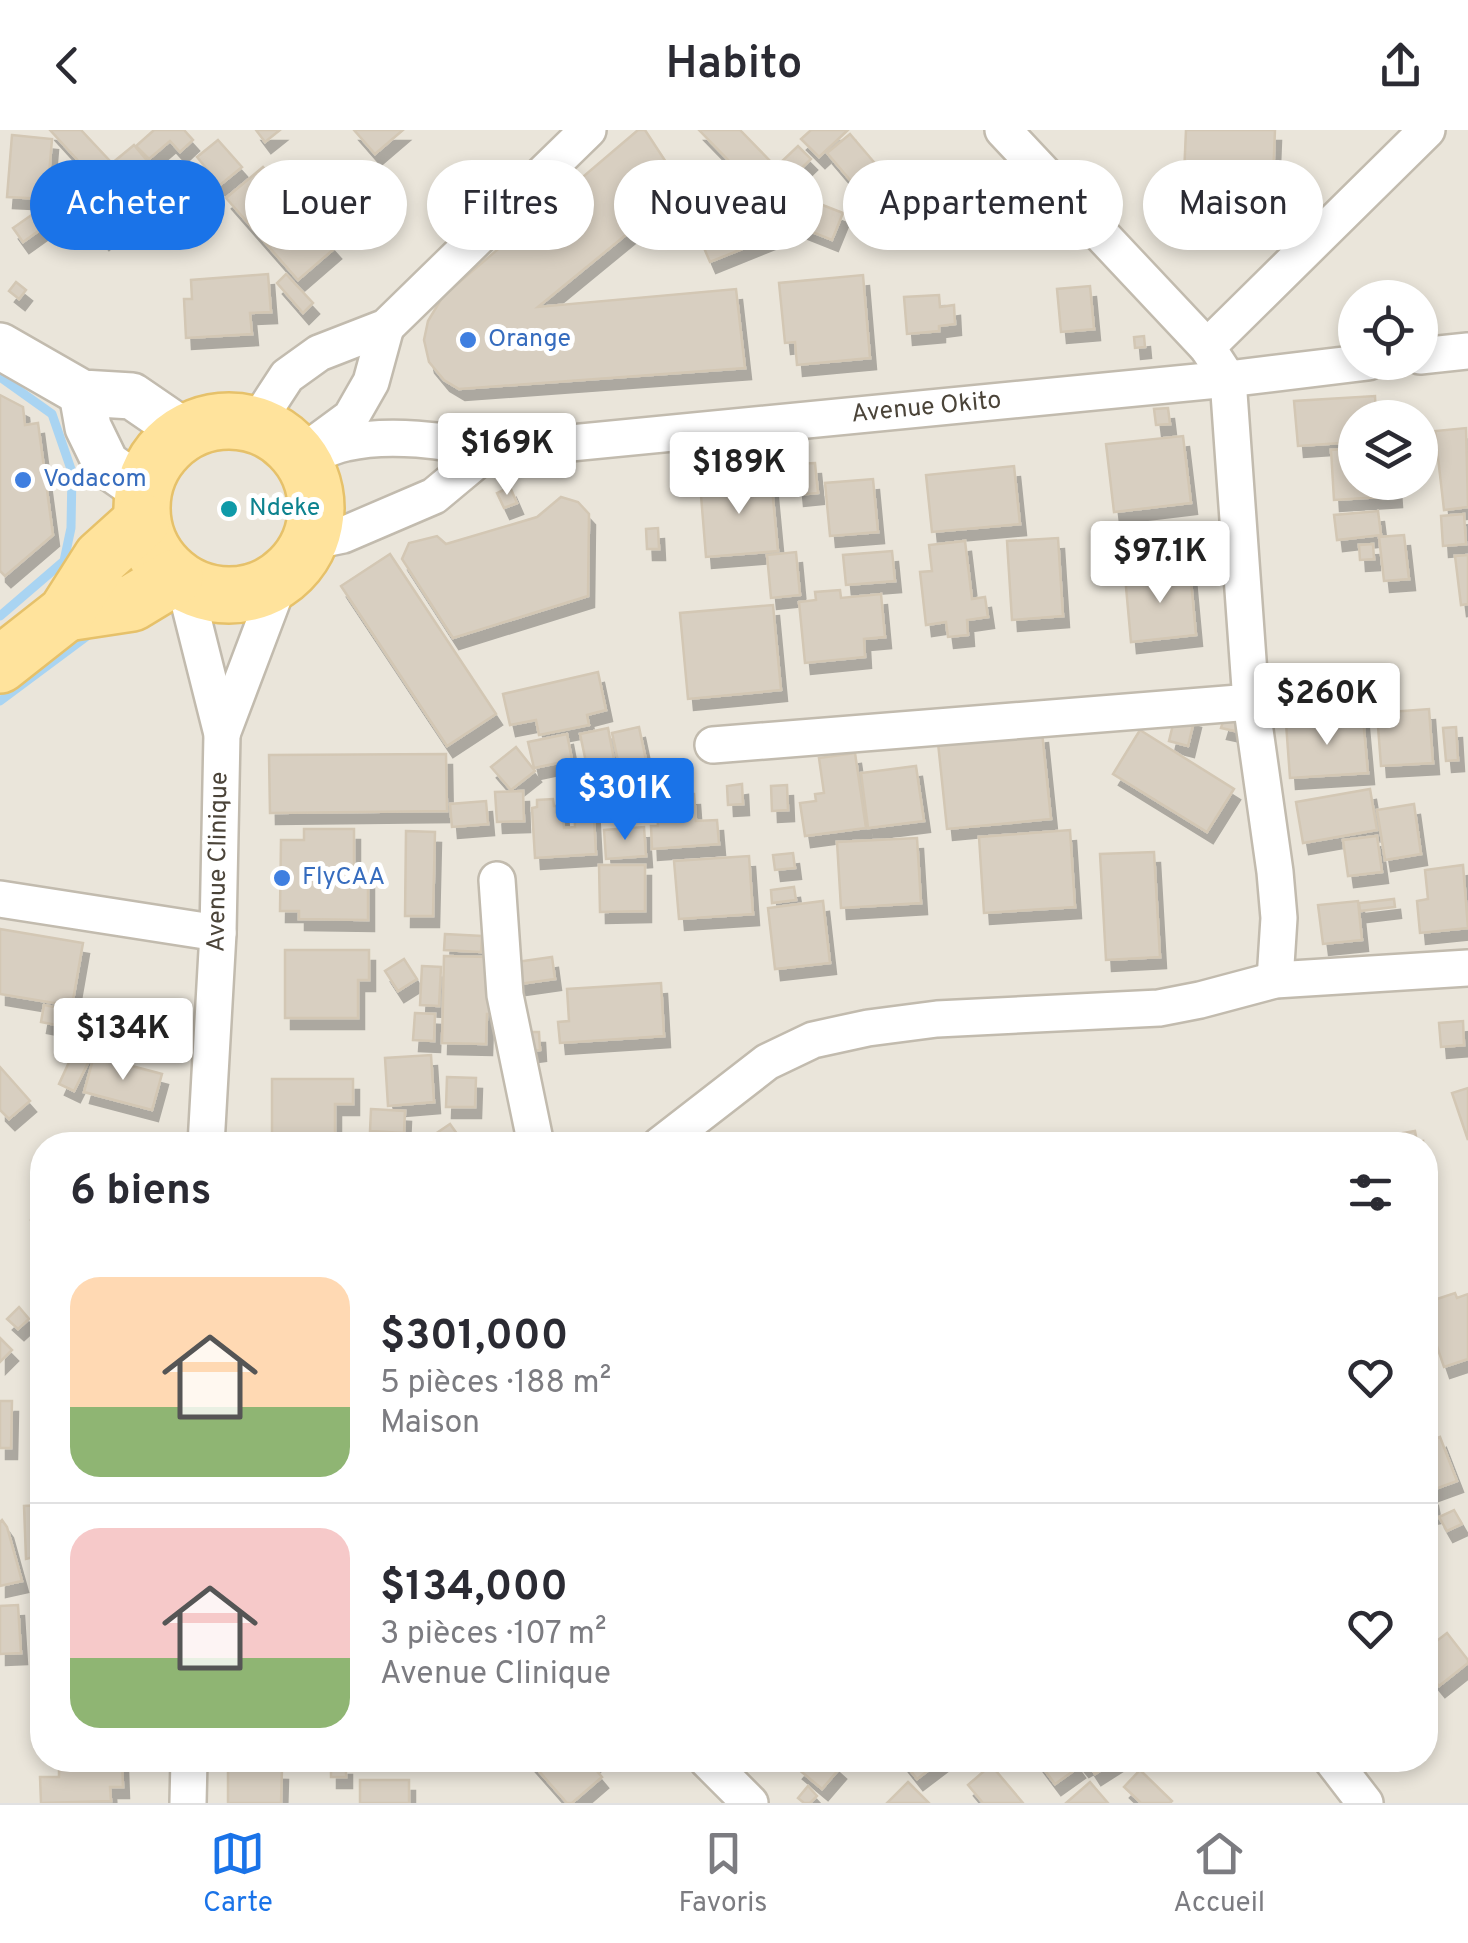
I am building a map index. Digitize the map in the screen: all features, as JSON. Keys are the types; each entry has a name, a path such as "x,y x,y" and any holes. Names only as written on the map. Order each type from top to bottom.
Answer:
{"main road":[{"path":"208,424 255,426 272,433 300,458 313,486 316,514 295,560 258,590 234,595 208,592 179,580 159,561 148,542 143,506 152,467 166,448 186,433 208,424"},
{"path":"0,664 66,613 101,558 143,506"},
{"path":"66,613 132,603 179,580"}],"street":[{"path":"255,426 287,376 319,354 386,327 588,130"},
{"path":"1003,130 1207,347 1228,379 1251,702 1275,872 1275,980"},
{"path":"1207,347 1427,130"},
{"path":"300,458 350,417 371,382 386,327"},
{"path":"0,346 82,393 132,396 186,433"},
{"path":"1438,354 1468,351"},
{"name":"Avenue Okito","path":"300,458 346,443 388,439 456,443 488,451 1338,366"},
{"path":"82,393 88,426 106,464 143,506"},
{"path":"222,734 295,560 434,496 488,451"},
{"name":"Avenue Clinique","path":"179,580 222,734 218,932 207,1132"},
{"path":"713,745 1251,702"},
{"path":"497,880 505,995 533,1132"},
{"path":"0,899 218,932"},
{"path":"677,1132 767,1062 813,1040 868,1028 937,1019 1159,1008 1275,980 1468,968"},
{"path":"188,1803 189,1772"},
{"path":"719,1772 750,1803"},
{"path":"1341,1772 1365,1803"}],"shaded area":[{"path":"0,130 1468,130 1468,1803 0,1803"}],"building":[{"path":"50,130 81,130 109,160 77,160"},
{"path":"154,130 184,130 193,140 180,152 170,141 149,159 136,146"},
{"path":"256,130 280,130 265,142"},
{"path":"354,130 403,130 375,154"},
{"path":"638,130 645,130 665,160 614,160 614,245 538,307 736,289 745,368 459,389 444,380 429,362 424,340 428,321 443,296 497,250 594,250 594,167"},
{"path":"699,130 740,130 769,160 728,160"},
{"path":"811,130 848,130 819,157 801,139"},
{"path":"1186,130 1275,130 1274,160 1185,160"},
{"path":"850,134 872,160 843,160 843,172 827,153"},
{"path":"12,135 52,139 50,160 30,160 30,198 7,197"},
{"path":"218,140 242,167 225,181 225,160 197,157"},
{"path":"134,145 146,160 116,160"},
{"path":"798,146 810,160 783,160"},
{"path":"245,182 245,220 226,198"},
{"path":"823,205 843,213 832,240 823,236"},
{"path":"30,216 30,237 23,242 13,228"},
{"path":"272,250 333,250 298,280"},
{"path":"705,250 740,250 710,262"},
{"path":"268,274 271,312 250,313 252,334 186,338 184,299 192,299 191,280"},
{"path":"286,274 313,303 303,313 277,283"},
{"path":"863,275 870,358 797,365 795,342 785,343 779,283"},
{"path":"16,282 26,290 19,299 9,291"},
{"path":"1090,286 1094,329 1061,332 1057,289"},
{"path":"939,295 940,307 954,305 955,324 939,326 939,331 907,334 904,297"},
{"path":"1144,336 1145,347 1135,348 1134,337"},
{"name":"Vodacom","path":"0,395 23,407 25,425 38,423 53,535 5,576 0,571"},
{"path":"1375,396 1375,400 1338,400 1338,443 1298,446 1294,401"},
{"path":"1168,408 1170,424 1156,425 1154,409"},
{"path":"1466,428 1468,507 1444,510 1438,431"},
{"path":"1183,436 1191,503 1114,512 1106,444"},
{"path":"1338,449 1338,500 1334,500 1331,450"},
{"path":"815,463 818,493 798,495 795,464"},
{"path":"1014,466 1020,524 932,532 926,475"},
{"path":"771,477 778,551 706,557 700,483"},
{"path":"873,479 878,532 830,536 825,483"},
{"path":"510,487 517,503 504,508 497,493"},
{"path":"561,497 578,502 589,514 588,596 453,638 402,559 409,543 437,536 446,544 537,517"},
{"path":"1378,511 1381,535 1337,540 1334,515"},
{"path":"1464,514 1466,544 1443,546 1441,516"},
{"path":"658,528 659,549 647,549 646,529"},
{"path":"1404,535 1409,579 1384,581 1379,537"},
{"path":"1058,538 1063,616 1012,620 1007,541"},
{"path":"965,541 972,599 985,597 988,617 967,620 968,635 948,637 946,622 926,625 920,572 932,571 929,545"},
{"path":"1373,544 1374,559 1360,560 1359,545"},
{"path":"892,551 895,581 846,585 843,555"},
{"path":"796,552 800,595 771,598 767,555"},
{"path":"390,554 496,714 447,746 341,586"},
{"path":"1468,555 1468,604 1461,605 1455,556"},
{"path":"1190,570 1196,635 1131,642 1125,576"},
{"path":"840,590 841,598 881,594 885,637 864,639 865,657 805,663 799,602 816,600 815,592"},
{"path":"773,605 781,690 688,699 680,613"},
{"path":"598,672 606,710 587,715 589,725 539,735 536,720 510,725 503,694"},
{"path":"1429,709 1433,763 1381,766 1377,713"},
{"path":"1176,712 1195,717 1188,746 1169,741"},
{"path":"1226,712 1239,715 1235,731 1221,728"},
{"path":"1363,718 1368,773 1290,778 1286,723"},
{"path":"639,727 647,765 620,770 612,733"},
{"path":"1456,727 1458,760 1446,761 1443,728"},
{"path":"608,728 617,775 590,781 580,734"},
{"path":"1140,730 1234,789 1207,832 1113,774"},
{"path":"1042,732 1051,819 947,829 938,743"},
{"path":"567,734 572,760 534,768 528,742"},
{"path":"516,747 535,771 511,790 491,767"},
{"path":"855,753 866,828 805,836 800,803 816,801 815,794 824,793 819,758"},
{"path":"446,754 447,811 270,813 269,755"},
{"path":"916,766 924,821 868,828 861,773"},
{"path":"742,784 743,804 728,805 727,786"},
{"path":"787,785 788,810 772,811 771,786"},
{"path":"1370,789 1377,830 1303,843 1296,802"},
{"path":"523,791 524,821 497,822 495,792"},
{"path":"694,794 696,821 717,820 719,844 652,849 651,826 658,826 656,796"},
{"path":"553,799 554,806 562,806 564,828 575,827 574,800 593,799 596,854 535,858 532,808 537,807 537,800"},
{"path":"486,801 488,824 452,827 450,804"},
{"path":"1414,804 1421,854 1385,860 1377,810"},
{"path":"644,827 646,856 606,859 604,830"},
{"path":"304,829 354,829 354,873 368,873 368,920 299,919 299,911 280,911 281,840 304,840"},
{"path":"1070,830 1075,907 984,913 979,837"},
{"path":"406,831 435,832 433,916 405,916"},
{"path":"1377,836 1382,872 1348,876 1343,840"},
{"path":"917,838 921,903 841,908 837,842"},
{"path":"1154,852 1160,957 1106,960 1100,854"},
{"path":"793,853 795,868 775,870 773,855"},
{"path":"749,856 753,914 679,919 674,861"},
{"path":"599,865 645,865 645,911 600,912"},
{"path":"1463,865 1468,928 1420,933 1417,901 1428,899 1425,870"},
{"path":"794,887 796,900 772,903 771,890"},
{"path":"1394,899 1395,907 1360,911 1359,903"},
{"path":"823,901 830,963 775,969 768,908"},
{"path":"1358,901 1362,940 1323,944 1318,905"},
{"path":"0,929 83,943 72,1006 0,994"},
{"path":"445,934 482,936 481,952 444,950"},
{"path":"285,950 369,950 369,980 358,980 358,1018 285,1018"},
{"path":"444,956 488,957 491,1014 487,1014 486,1044 442,1043"},
{"path":"552,957 555,979 519,984 516,962"},
{"path":"404,959 417,979 398,991 385,971"},
{"path":"422,966 441,967 439,1006 420,1005"},
{"path":"661,983 664,1036 560,1043 558,1022 569,1021 567,989"},
{"path":"44,1005 80,1012 77,1029 41,1022"},
{"path":"415,1013 435,1014 434,1041 413,1040"},
{"path":"119,1018 134,1020 133,1037 117,1036"},
{"path":"1463,1021 1464,1045 1441,1047 1439,1023"},
{"path":"529,1032 539,1032 540,1050 531,1051"},
{"path":"76,1047 92,1055 74,1091 59,1084"},
{"path":"431,1055 434,1102 388,1106 385,1058"},
{"path":"94,1056 162,1074 152,1110 84,1092"},
{"path":"0,1067 30,1101 9,1119 0,1110"},
{"path":"447,1077 476,1078 475,1107 446,1107"},
{"path":"272,1079 353,1079 353,1104 335,1104 335,1132 272,1132"},
{"path":"1468,1088 1468,1140 1452,1093"},
{"path":"371,1109 405,1111 404,1132 370,1131"},
{"path":"450,1124 456,1132 438,1132"},
{"path":"1468,1294 1468,1359 1444,1367 1438,1349 1438,1299"},
{"path":"19,1307 29,1319 18,1329 7,1319"},
{"path":"0,1338 12,1350 0,1362"},
{"path":"0,1401 12,1401 11,1448 0,1448"},
{"path":"1438,1438 1457,1481 1438,1488"},
{"path":"24,1506 30,1506 30,1558 26,1559"},
{"path":"1454,1510 1462,1524 1447,1531 1439,1517"},
{"path":"0,1522 22,1581 0,1586"},
{"path":"18,1605 21,1653 0,1654 0,1606"},
{"path":"1447,1633 1468,1660 1439,1686 1438,1685 1438,1640"},
{"path":"59,1772 122,1772 123,1787 110,1787 111,1801 41,1803 40,1777 59,1777"},
{"path":"228,1772 282,1772 281,1803 228,1803"},
{"path":"331,1772 346,1772 346,1777 331,1777"},
{"path":"540,1772 598,1772 602,1777 567,1803"},
{"path":"802,1772 837,1772 822,1789"},
{"path":"983,1772 997,1772 1023,1803 983,1803 968,1785"},
{"path":"1046,1772 1072,1772 1055,1784"},
{"path":"1142,1772 1172,1801 1141,1803 1124,1787"},
{"path":"360,1780 409,1780 409,1803 360,1803"},
{"path":"908,1782 929,1803 887,1803"},
{"path":"1090,1782 1108,1803 1066,1803"},
{"path":"808,1786 817,1796 804,1803 798,1798"}],"waterway":[{"path":"0,377 52,414 72,472 71,528 64,561 0,616"},
{"path":"0,701 94,631"}],"place":[{"name":"Orange","path":"468,340"},
{"name":"Vodacom","path":"23,480"},
{"name":"Ndeke","path":"229,509"},
{"name":"FlyCAA","path":"282,878"}]}
